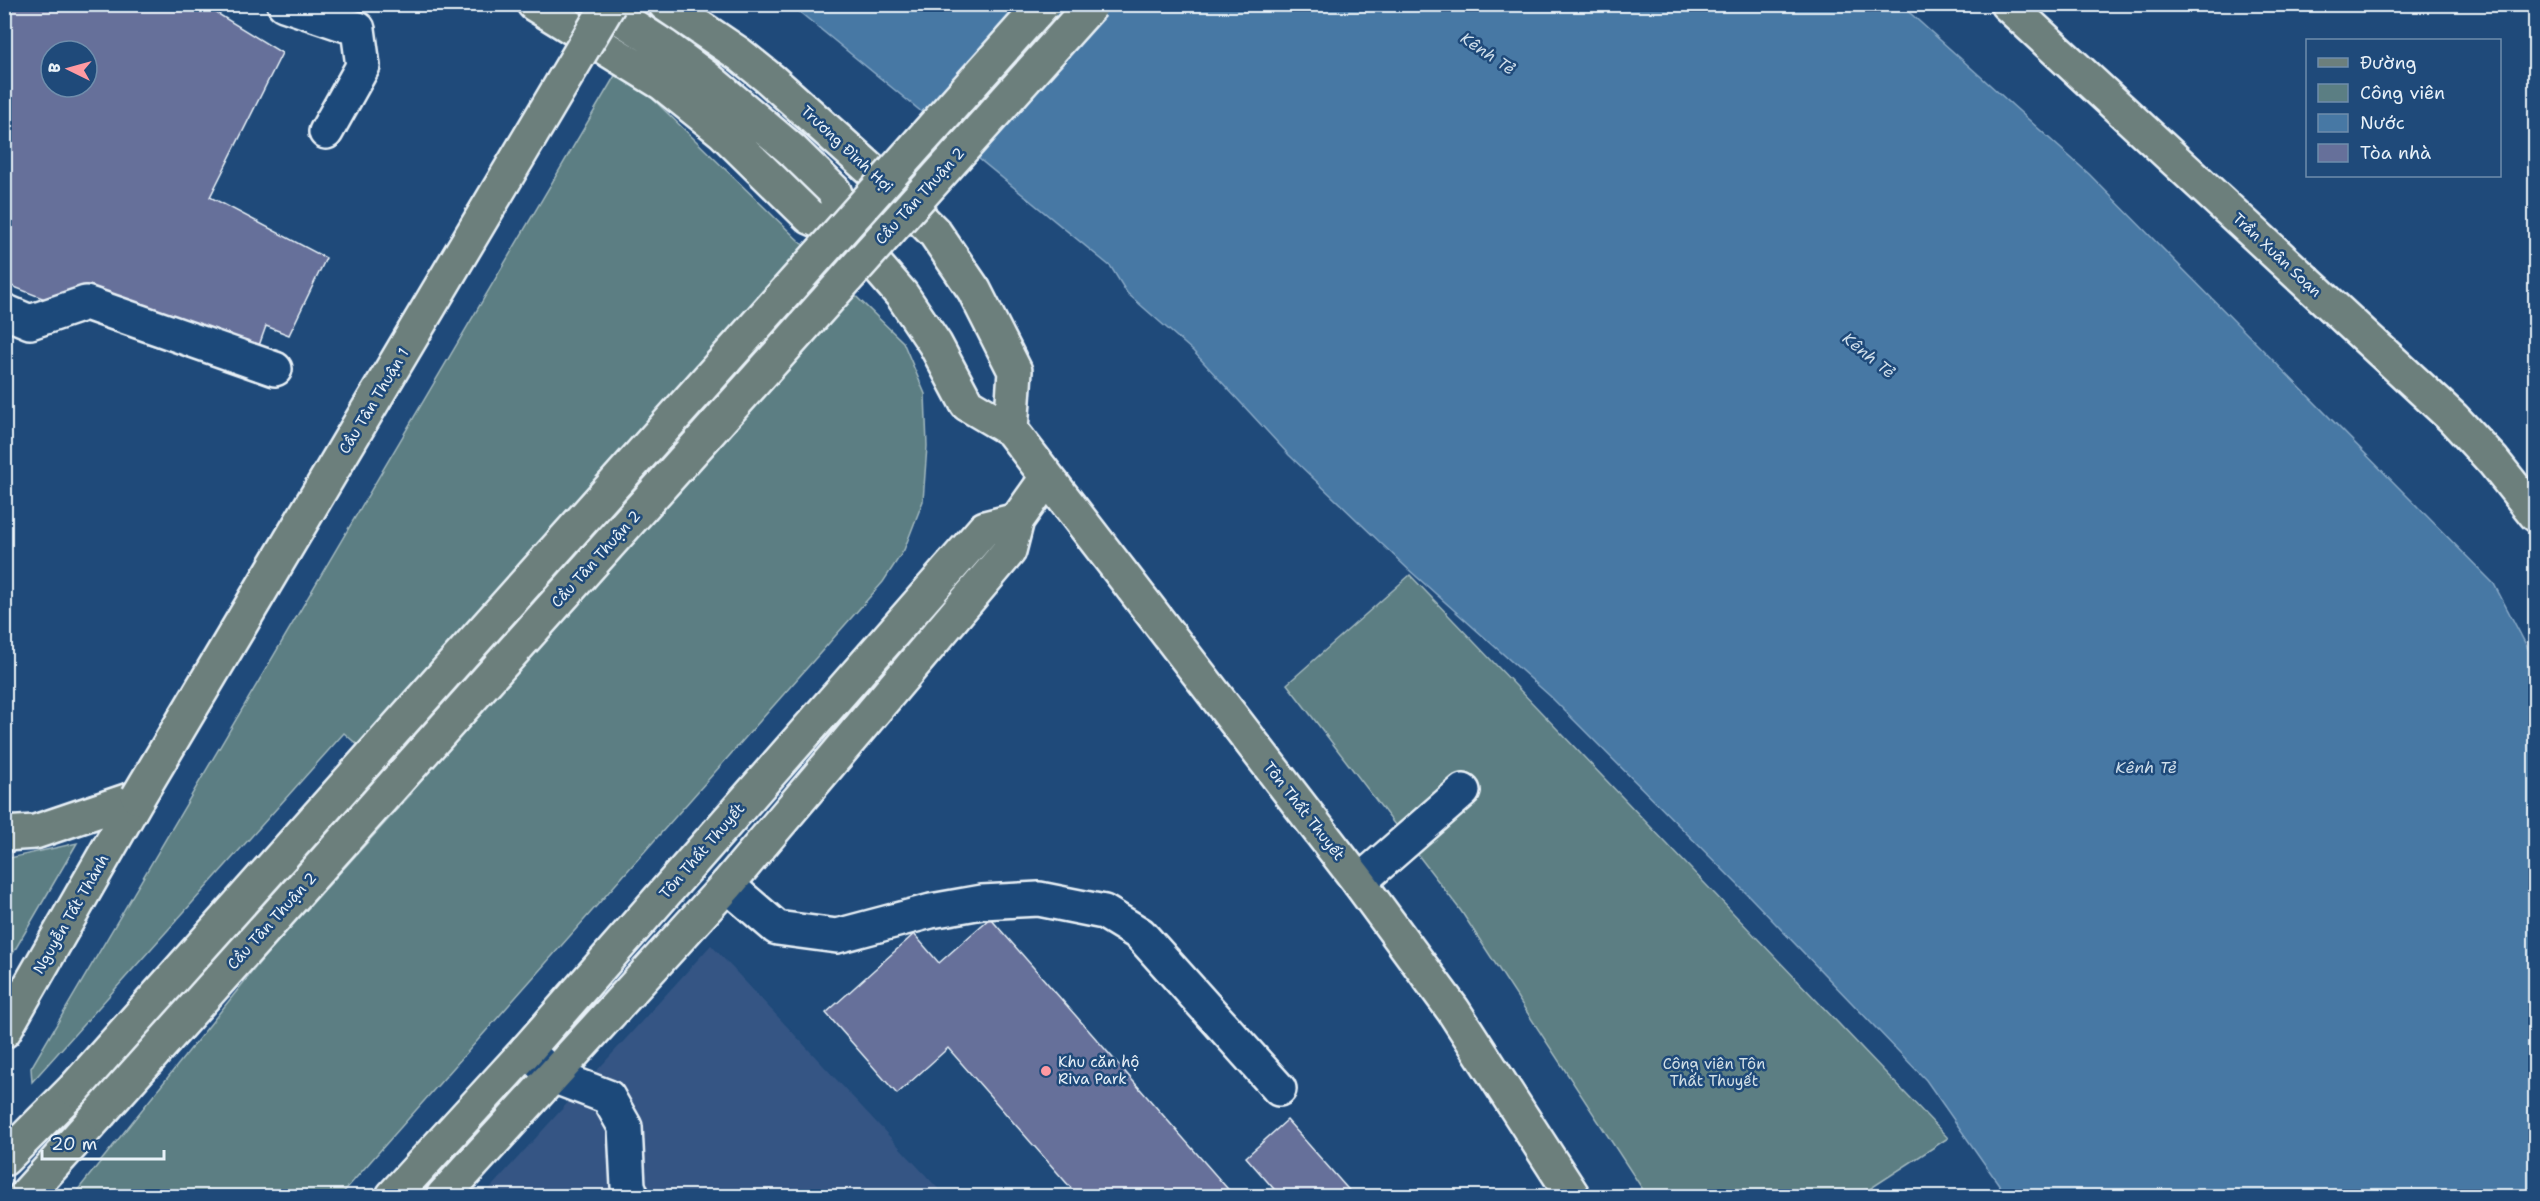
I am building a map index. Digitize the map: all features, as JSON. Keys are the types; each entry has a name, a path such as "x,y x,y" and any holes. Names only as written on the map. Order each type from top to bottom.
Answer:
{"main road":[{"path":"534,4 662,83 723,132 810,217 849,234"},
{"path":"443,1197 727,885 1009,551 1017,520 1046,479 1011,430 967,404 935,344 902,295 849,234 834,191 792,150 707,78 641,30 599,4"},
{"name":"Cầu Tân Thuận 1","path":"138,797 609,4"},
{"name":"Trương Đình Hợi","path":"665,4 739,54 770,79 878,176 935,233 974,290 1015,370 1011,430"},
{"path":"4,1159 74,1089 1043,4"},
{"name":"Cầu Tân Thuận 2","path":"25,1197 1092,4"},
{"name":"Trần Xuân Soạn","path":"2007,4 2453,418 2493,461 2535,512"},
{"name":"Tôn Thất Thuyết","path":"1046,479 1359,882 1453,1010 1573,1197"},
{"name":"Tôn Thất Thuyết","path":"393,1197 527,1050 985,528 1017,520"},
{"path":"4,834 35,832 138,797"},
{"name":"Nguyễn Tất Thành","path":"4,1030 138,797"}],"lane":[{"path":"284,4 358,29 363,66 326,132"},
{"path":"4,311 30,322 86,303 275,369"},
{"path":"1359,882 1463,791"},
{"path":"727,885 777,928 837,936 931,911 982,902 1039,899 1104,912 1140,934 1279,1089"},
{"path":"527,1050 553,1076 608,1097 625,1127 628,1186 632,1197"}],"shaded area":[{"path":"711,945 945,1196 483,1196"}],"green space":[{"path":"620,67 903,342 925,394 927,446 923,501 904,550 883,582 340,1196 73,1196 264,957 412,793 344,733 32,1082 31,1068"},
{"name":"Công viên Tôn Thất Thuyết","path":"1410,575 1948,1138 1859,1196 1647,1196 1461,911 1287,684"},
{"path":"77,843 5,967 5,859"}],"water":[{"name":"Kênh Tẻ","path":"791,5 1901,5 2089,174 2494,584 2535,662 2535,1196 2007,1196 1926,1080 1750,897 1550,696 1408,569 1289,455 1193,351 1127,293 1111,267"}],"building":[{"path":"4,4 202,4 282,53 210,197 326,258 289,335 266,326 256,354 89,287 55,303 4,283"},
{"name":"Khu căn hộ Riva Park","path":"990,918 1234,1196 1078,1196 948,1048 897,1094 826,1013 914,934 939,963"},
{"path":"1287,1120 1354,1196 1280,1196 1246,1157"}],"place":[{"name":"Khu căn hộ Riva Park","path":"1046,1071"}]}
